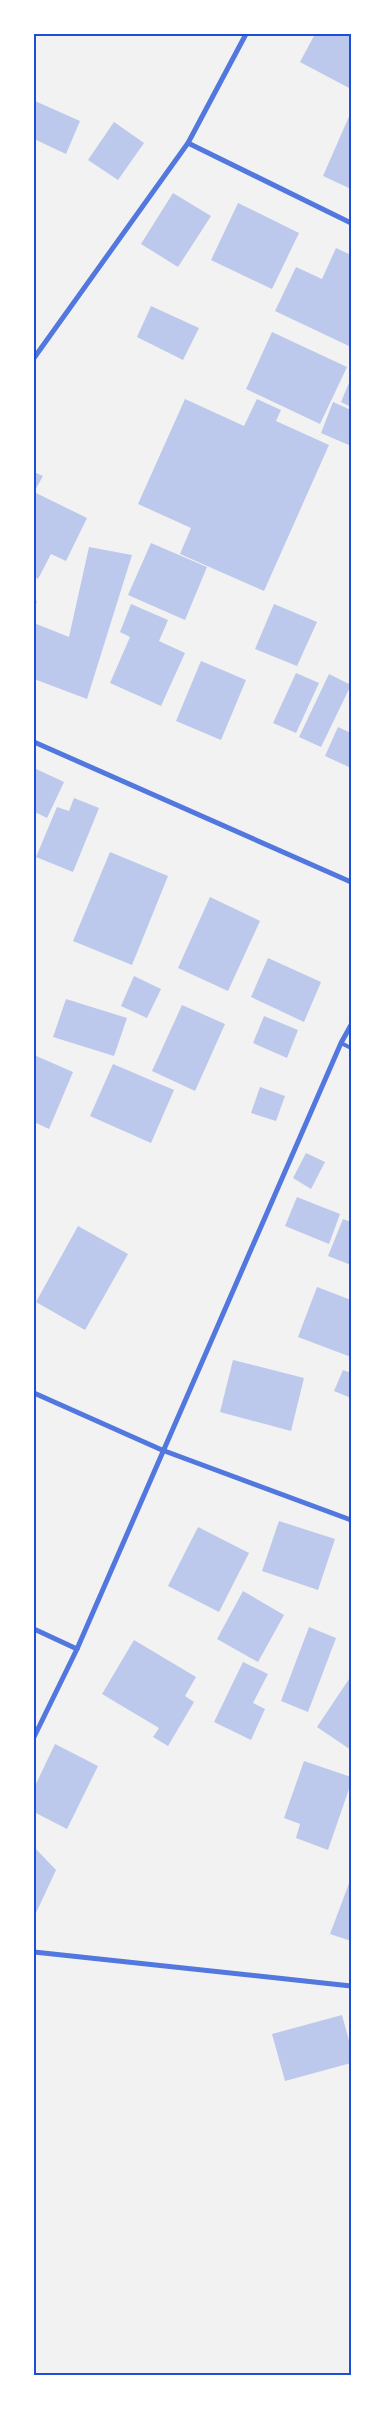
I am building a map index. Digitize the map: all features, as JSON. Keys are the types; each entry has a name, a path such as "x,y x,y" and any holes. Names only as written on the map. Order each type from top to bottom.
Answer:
{"street":[{"path":"34,358 188,143 246,34"},
{"path":"188,143 351,223"},
{"path":"34,742 351,882"},
{"path":"34,1737 77,1649 340,1043 351,1025"},
{"path":"34,1393 162,1450 351,1520"},
{"path":"34,1629 77,1649"},
{"path":"34,1952 351,1986"}],"lane":[{"path":"340,1043 351,1048"}],"building":[{"path":"315,34 351,34 351,89 300,62"},
{"path":"35,101 80,121 66,154 34,139"},
{"path":"351,112 351,189 323,176"},
{"path":"114,122 144,143 118,180 88,160"},
{"path":"173,193 211,216 178,267 141,244"},
{"path":"238,203 299,233 272,289 211,260"},
{"path":"336,248 351,255 351,347 275,311 296,267 322,279"},
{"path":"151,306 199,328 183,360 137,337"},
{"path":"272,332 347,367 320,424 246,389"},
{"path":"351,378 351,407 341,402"},
{"path":"185,399 244,426 257,399 281,410 276,421 329,445 264,591 180,554 191,528 138,504"},
{"path":"333,402 351,410 351,446 321,433"},
{"path":"34,472 43,476 34,492"},
{"path":"34,492 87,518 66,561 51,554 38,579 34,576"},
{"path":"151,543 207,567 185,620 128,595"},
{"path":"89,547 132,555 87,699 34,679 34,623 69,637"},
{"path":"34,600 37,601 34,612"},
{"path":"131,604 168,620 159,641 185,653 161,706 110,683 130,637 120,632"},
{"path":"274,604 317,622 297,666 255,649"},
{"path":"201,661 246,680 221,740 176,721"},
{"path":"296,673 319,683 296,733 273,723"},
{"path":"329,674 351,685 321,747 299,737"},
{"path":"338,727 351,733 351,768 325,756"},
{"path":"34,768 64,782 47,818 35,812 34,815"},
{"path":"74,798 99,808 73,872 36,857 57,807 69,811"},
{"path":"110,852 168,876 132,965 73,941"},
{"path":"210,897 260,921 228,991 178,968"},
{"path":"268,958 321,982 304,1022 251,997"},
{"path":"134,976 161,989 147,1018 121,1006"},
{"path":"66,999 127,1018 114,1056 53,1037"},
{"path":"182,1005 225,1024 195,1091 152,1071"},
{"path":"264,1016 298,1030 287,1058 253,1043"},
{"path":"34,1055 73,1072 49,1129 34,1122"},
{"path":"113,1064 174,1090 151,1143 90,1116"},
{"path":"260,1087 285,1096 276,1121 251,1113"},
{"path":"306,1153 325,1162 311,1189 293,1178"},
{"path":"297,1197 340,1214 329,1244 285,1226"},
{"path":"343,1219 351,1222 351,1265 328,1256"},
{"path":"78,1226 128,1254 85,1330 36,1302"},
{"path":"317,1287 351,1300 351,1357 298,1337"},
{"path":"233,1360 304,1378 291,1431 220,1412"},
{"path":"343,1370 351,1373 351,1398 334,1391"},
{"path":"279,1521 335,1539 318,1590 262,1571"},
{"path":"198,1527 249,1553 219,1612 168,1586"},
{"path":"243,1591 284,1615 258,1662 217,1639"},
{"path":"309,1627 336,1638 308,1712 281,1701"},
{"path":"134,1640 196,1677 185,1696 194,1702 168,1746 153,1737 159,1728 102,1694"},
{"path":"243,1662 268,1674 253,1703 265,1709 251,1740 214,1722"},
{"path":"351,1676 351,1750 317,1727"},
{"path":"55,1744 98,1766 67,1829 34,1812 34,1788"},
{"path":"304,1761 351,1777 351,1783 328,1850 296,1838 300,1824 284,1818"},
{"path":"34,1847 56,1870 36,1913 34,1912"},
{"path":"351,1878 351,1941 330,1934"},
{"path":"342,2015 351,2048 351,2063 285,2081 272,2034"}]}
